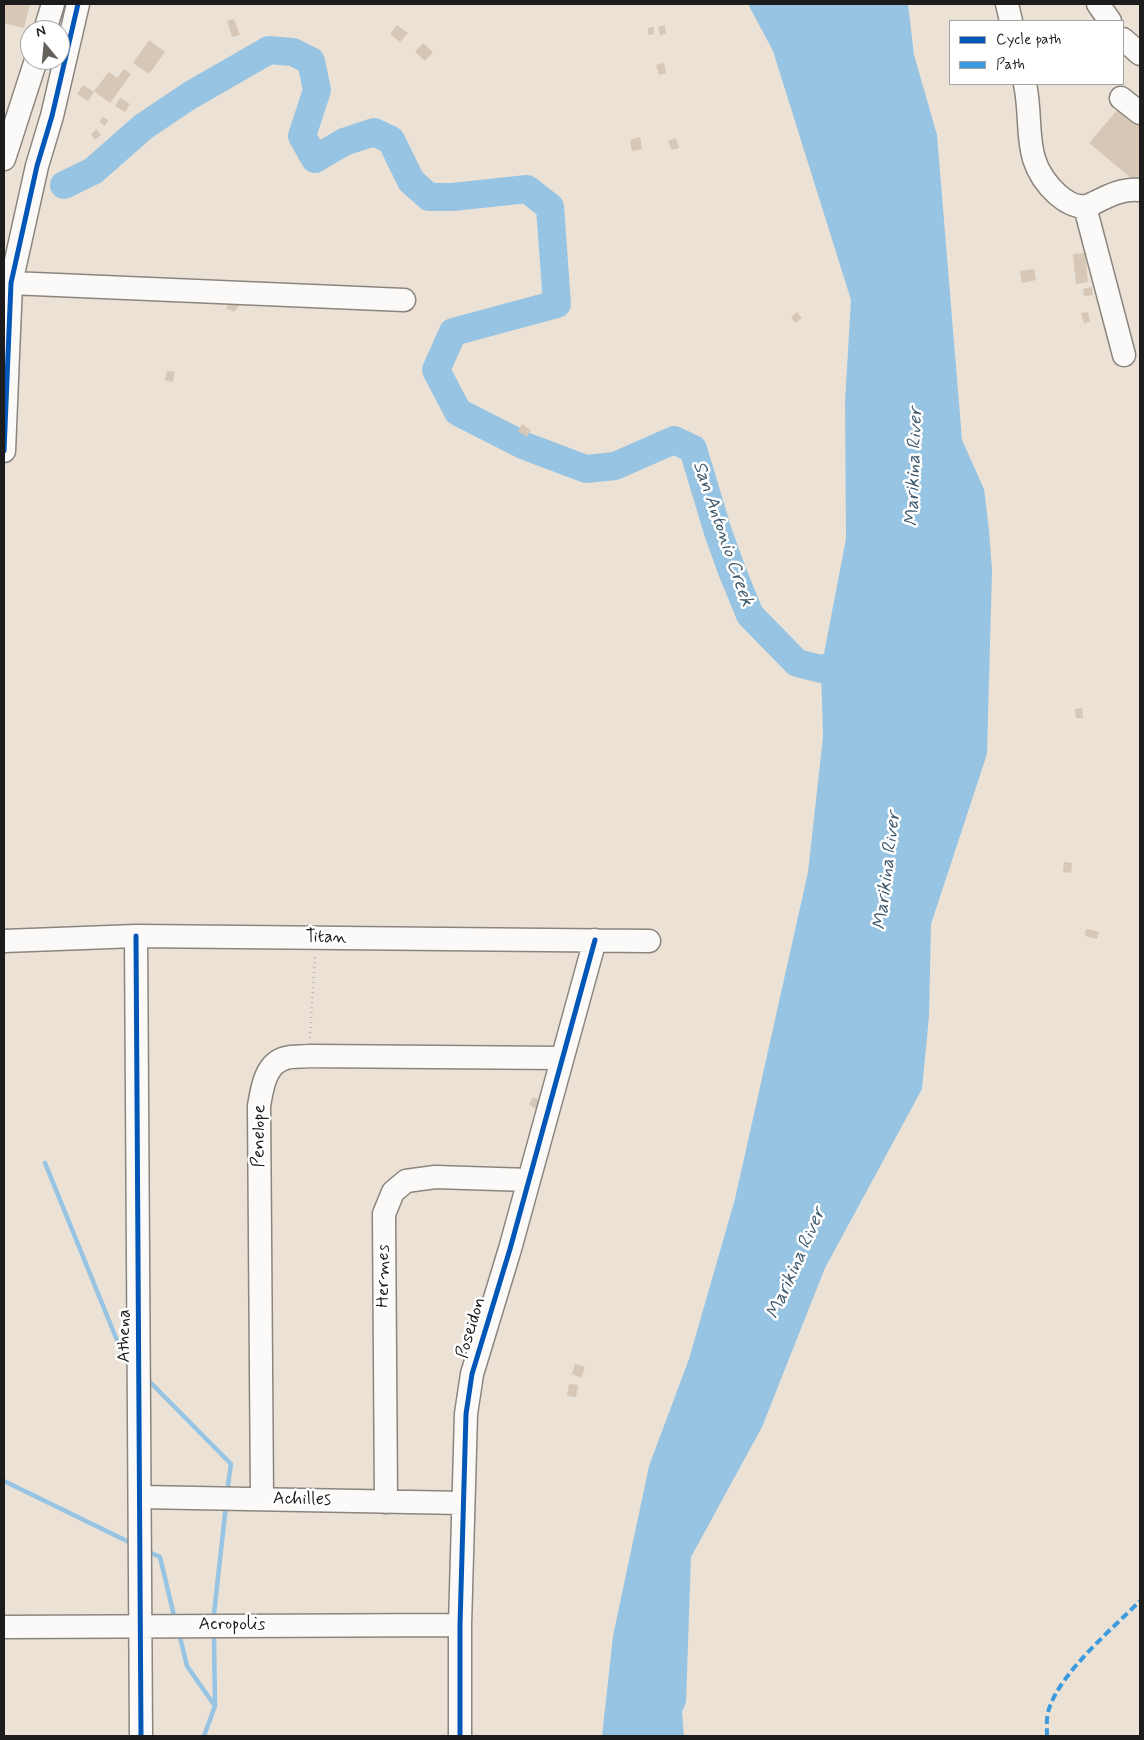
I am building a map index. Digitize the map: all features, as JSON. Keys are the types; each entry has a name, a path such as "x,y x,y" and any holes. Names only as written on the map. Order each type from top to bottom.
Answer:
{"street":[{"path":"48,20 53,4"},
{"path":"4,452 11,282 37,166 78,4"},
{"path":"1007,4 1011,20"},
{"path":"1098,4 1109,20"},
{"path":"1124,40 1140,54"},
{"path":"4,159 14,109 32,70"},
{"path":"1025,85 1031,152 1036,168 1048,185 1067,202 1085,207 1117,192 1140,190"},
{"path":"1121,98 1140,114"},
{"path":"14,109 50,120"},
{"path":"1085,207 1124,355"},
{"path":"11,282 404,300"},
{"name":"Titan","path":"4,940 136,936 649,940"},
{"name":"Athena","path":"136,936 142,1626 141,1736"},
{"name":"Poseidon","path":"460,1736 463,1503 466,1414 472,1374 529,1180 595,940"},
{"name":"Penelope","path":"262,1500 259,1106 266,1076 275,1064 285,1058 309,1056 561,1058"},
{"name":"Hermes","path":"386,1502 384,1214 393,1192 406,1181 436,1177 529,1180"},
{"name":"Achilles","path":"140,1497 463,1503"},
{"name":"Acropolis","path":"4,1627 460,1625"}],"path":[{"path":"309,1056 316,938"}],"water":[{"name":"Marikina River","path":"748,4 908,4 914,55 937,135 962,440 984,489 989,530 992,570 987,754 931,924 929,1016 922,1089 825,1268 762,1427 691,1557 686,1702 682,1712 684,1736 602,1736 613,1636 649,1466 689,1359 735,1199 808,872 823,737 821,669 846,539 845,402 851,300 773,51"}],"building":[{"path":"4,4 30,4 26,20 20,20 20,27 4,23"},
{"path":"234,19 240,35 232,37 227,21"},
{"path":"397,25 408,33 400,42 390,34"},
{"path":"665,25 666,34 660,35 658,27"},
{"path":"654,27 654,34 648,35 648,28"},
{"path":"149,40 165,52 149,74 133,63"},
{"path":"423,43 433,52 425,61 415,52"},
{"path":"664,63 666,73 659,75 656,65"},
{"path":"124,69 131,74 110,103 94,91 109,72 117,78"},
{"path":"83,85 94,92 88,101 77,94"},
{"path":"120,98 130,104 125,112 115,106"},
{"path":"1119,108 1140,126 1140,182 1138,184 1089,143"},
{"path":"103,117 108,120 105,126 99,122"},
{"path":"97,129 101,135 95,140 91,134"},
{"path":"640,137 642,149 632,151 630,140"},
{"path":"676,138 679,148 672,150 668,141"},
{"path":"1085,253 1088,282 1076,284 1073,254"},
{"path":"1034,269 1036,280 1022,283 1020,271"},
{"path":"1092,287 1093,295 1084,296 1083,289"},
{"path":"232,299 240,304 234,312 226,308"},
{"path":"797,312 802,318 795,323 791,317"},
{"path":"1088,312 1090,322 1084,323 1081,313"},
{"path":"167,371 175,372 173,382 165,380"},
{"path":"522,424 531,430 527,437 518,431"},
{"path":"1082,708 1083,718 1076,718 1075,709"},
{"path":"1064,862 1072,863 1071,873 1063,872"},
{"path":"1086,929 1099,932 1097,939 1085,936"},
{"path":"533,1097 541,1101 536,1109 529,1104"},
{"path":"575,1364 585,1367 581,1378 572,1374"},
{"path":"569,1384 578,1385 576,1397 567,1396"}],"waterway":[{"name":"San Antonio Creek","path":"64,185 93,171 143,127 189,96 269,50 293,52 311,61 317,90 302,136 315,159 344,142 374,132 391,140 411,181 429,197 453,197 527,189 550,207 557,304 453,332 436,370 458,412 525,446 586,469 615,466 674,440 693,449 718,532 750,615 797,663 821,669 857,661"},
{"path":"45,1163 123,1355 131,1363"},
{"path":"147,1379 231,1464 227,1492"},
{"path":"4,1481 133,1544"},
{"path":"214,1614 226,1505"},
{"path":"147,1551 160,1557 175,1620"},
{"path":"179,1633 187,1666 215,1706 204,1736"},
{"path":"214,1637 215,1706"}],"marked path":[{"path":"1047,1736 1049,1709 1064,1681 1088,1652 1140,1601"}],"cycle path":[{"path":"4,451 11,283 37,166 52,116 78,4"},
{"path":"136,936 141,1736"},
{"path":"460,1736 460,1625 466,1414 472,1374 510,1249 595,940"}]}
